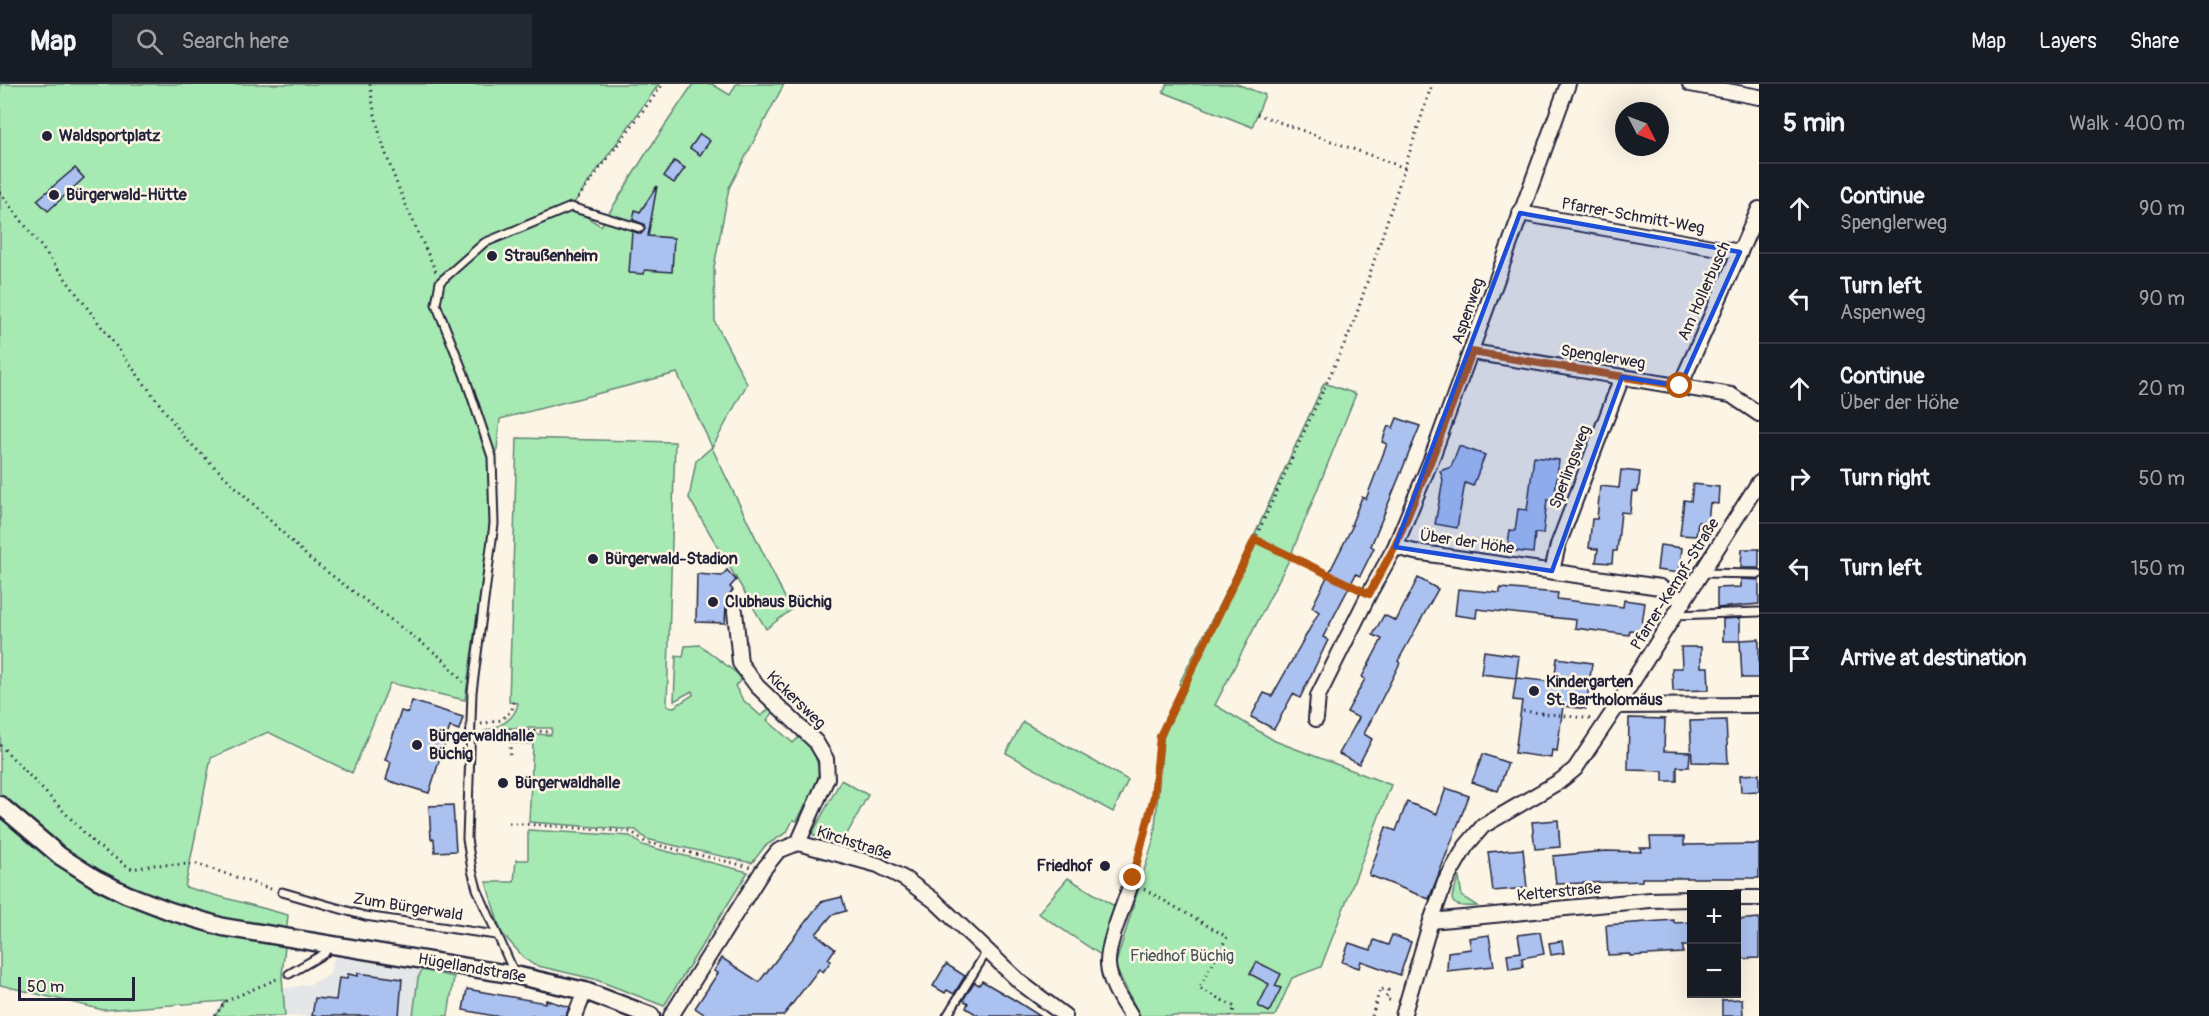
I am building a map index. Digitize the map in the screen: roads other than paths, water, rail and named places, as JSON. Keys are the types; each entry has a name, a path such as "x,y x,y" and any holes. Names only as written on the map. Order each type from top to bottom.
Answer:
{"street":[{"name":"Aspenweg","path":"1395,546 1472,352 1568,84"},
{"path":"1690,84 1759,97"},
{"name":"Am Hollerbusch","path":"1680,386 1759,209"},
{"name":"Pfarrer-Schmitt-Weg","path":"1520,213 1740,252"},
{"name":"Spenglerweg","path":"1472,352 1731,395 1759,414"},
{"name":"Sperlingsweg","path":"1552,571 1558,545 1622,377"},
{"name":"Pfarrer-Kempf-Straße","path":"1405,1010 1445,882 1466,846 1483,826 1529,797 1560,781 1575,769 1701,573 1753,501 1759,482"},
{"name":"Über der Höhe","path":"1316,719 1318,696 1395,546 1427,554 1660,587 1684,601"},
{"name":"Kickersweg","path":"735,611 740,663 757,686 816,742 826,759 826,778 798,843"},
{"path":"1617,706 1759,705"},
{"name":"Hügellandstraße","path":"0,805 60,856 96,879 126,894 170,911 222,927 515,975 585,990 651,1016"},
{"name":"Kirchstraße","path":"671,1016 764,870 778,851 798,843 878,864 905,879 935,901 1021,983 1065,1016"},
{"path":"1131,1016 1116,990 1108,966 1110,949 1132,881"},
{"path":"1741,898 1759,898"},
{"name":"Kelterstraße","path":"1431,921 1650,900 1687,899"},
{"path":"575,1016 585,990"}],"lane":[{"name":"Zum Bürgerwald","path":"515,975 477,889 467,838 472,692 494,524 492,457 464,374 436,304 440,282 484,243 571,207 640,228"},
{"path":"1701,573 1759,574"},
{"path":"1675,615 1759,612"},
{"name":"Zum Bürgerwald","path":"282,892 365,916 496,934"},
{"path":"289,974 325,953 328,944"},
{"path":"947,1016 987,951"}],"place":[{"name":"Waldsportplatz","path":"47,136"},
{"name":"Bürgerwald-Hütte","path":"54,195"},
{"name":"Straußenheim","path":"492,256"},
{"name":"Bürgerwald-Stadion","path":"593,559"},
{"name":"Clubhaus Büchig","path":"713,602"},
{"name":"Kindergarten St. Bartholomäus","path":"1534,691"},
{"name":"Bürgerwaldhalle Büchig","path":"417,745"},
{"name":"Bürgerwaldhalle","path":"503,783"},
{"name":"Friedhof","path":"1105,866"}],"park label":[{"name":"Friedhof Büchig","path":"1182,956"}]}
